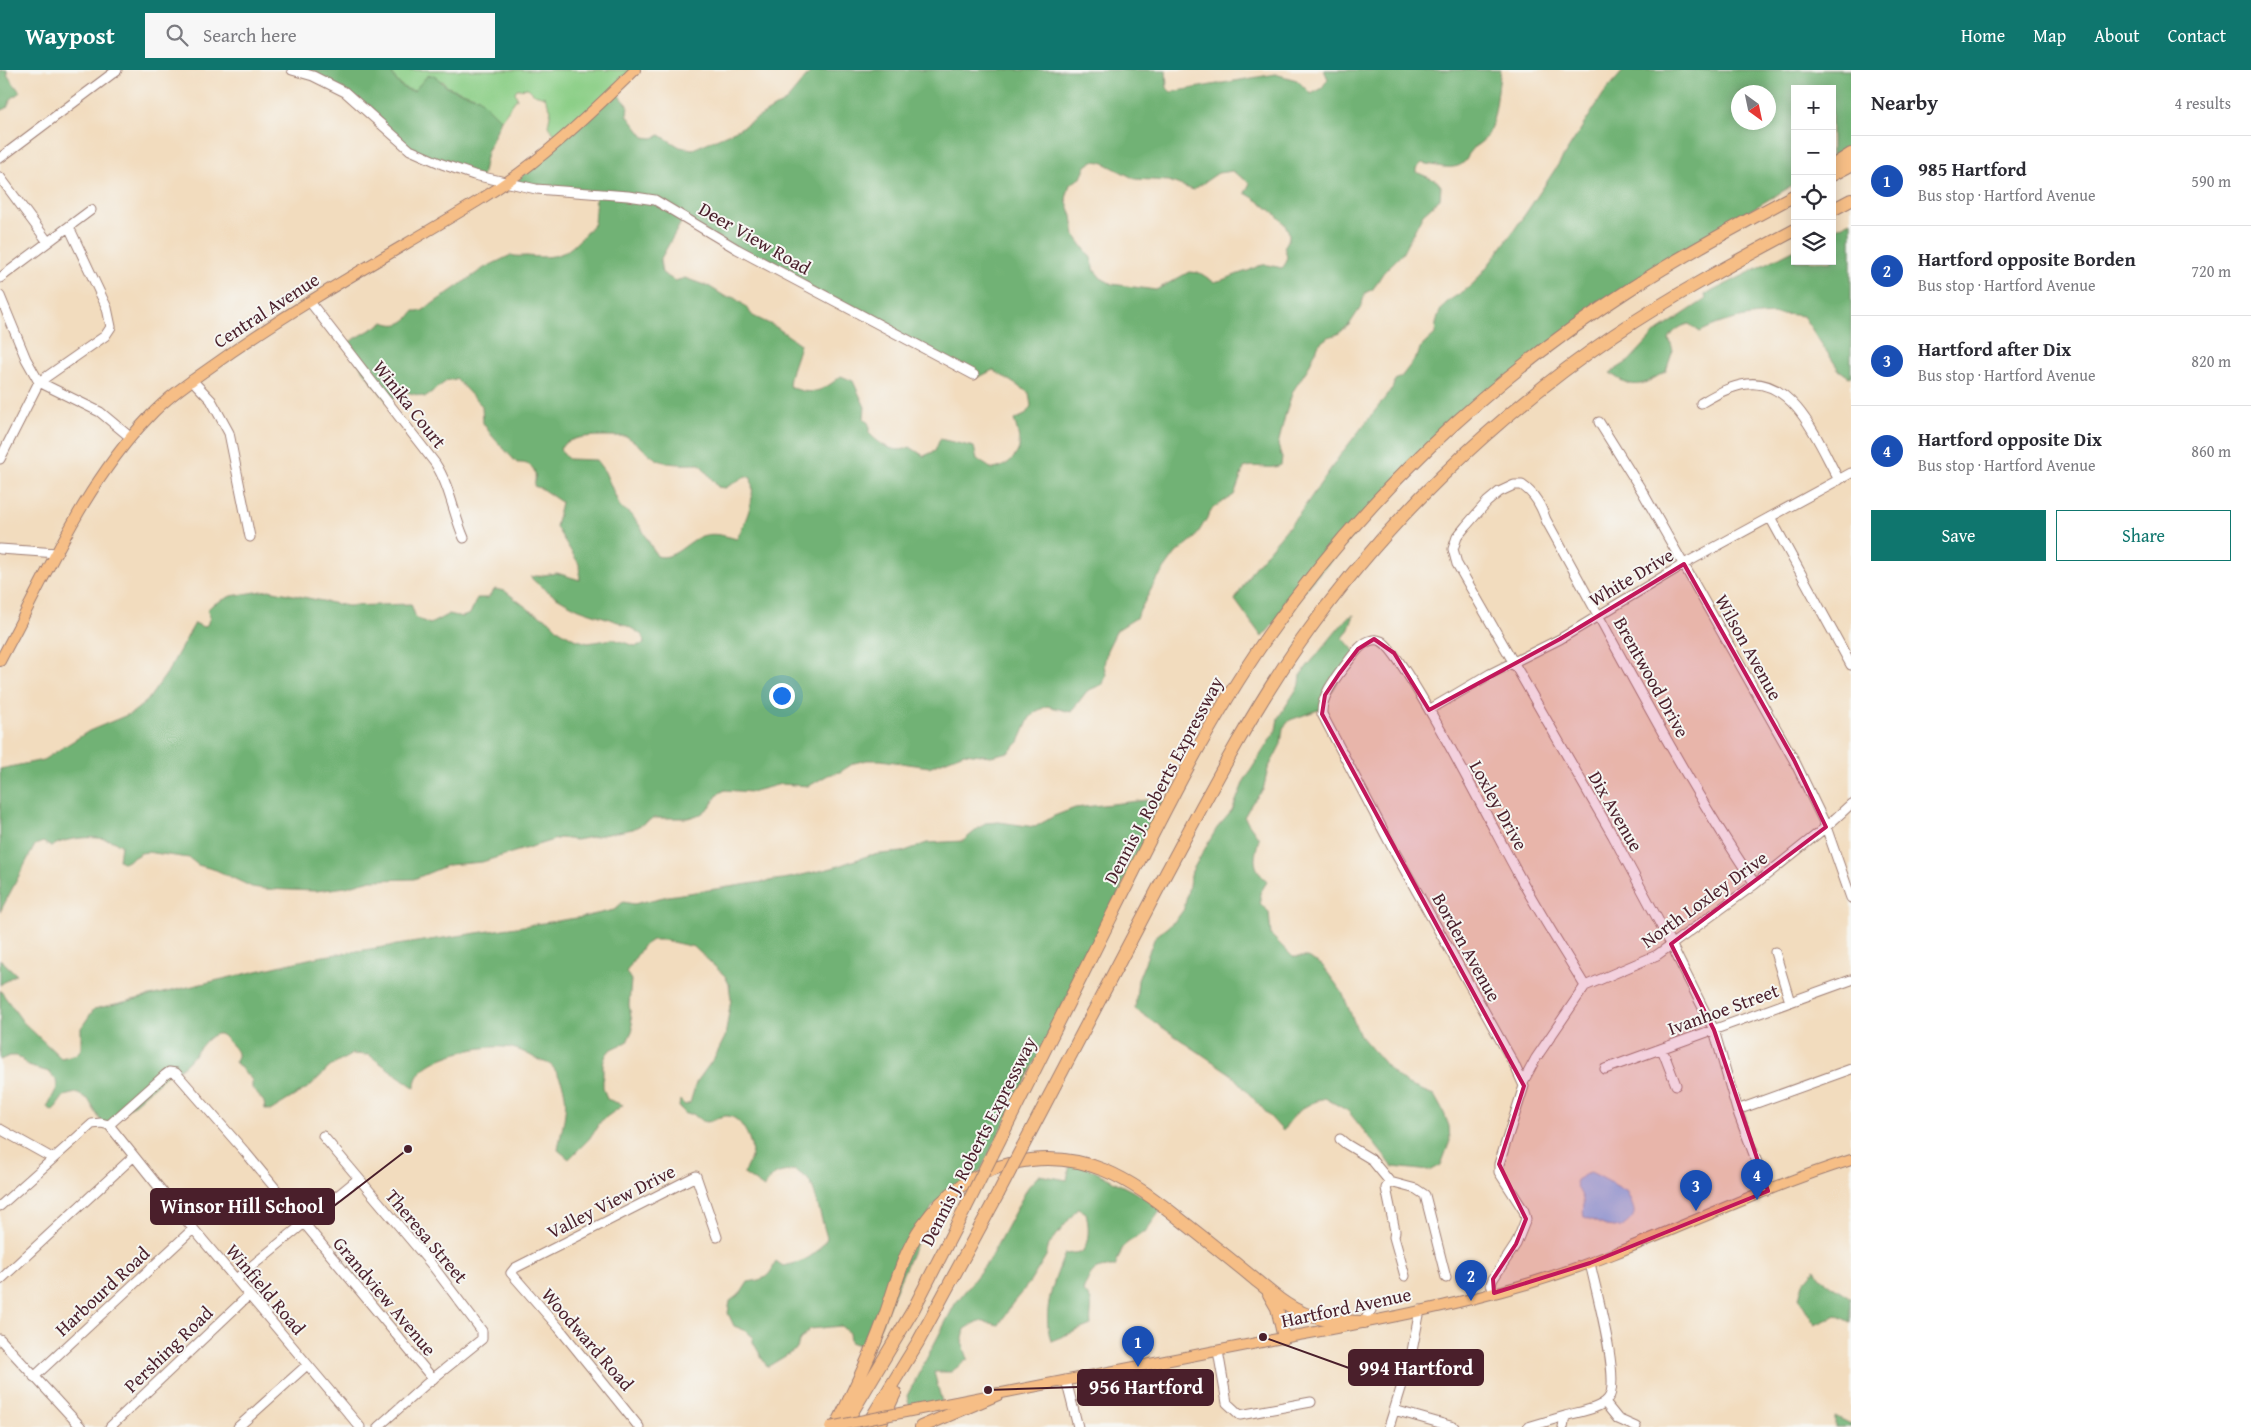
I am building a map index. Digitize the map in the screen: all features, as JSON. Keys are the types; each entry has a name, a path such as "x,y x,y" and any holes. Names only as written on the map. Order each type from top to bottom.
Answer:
{"highway":[{"path":"1836,163 1851,154"},
{"path":"1836,173 1851,165"},
{"name":"Dennis J. Roberts Expressway","path":"843,1427 913,1310 1199,744 1266,638 1324,562 1386,491 1430,446 1525,363 1634,286 1681,257 1791,196"},
{"path":"1836,208 1851,200"},
{"path":"1836,212 1851,206"},
{"path":"866,1427 918,1342 1233,749 1265,695 1300,642 1358,568 1400,521 1454,465 1495,428 1550,383 1613,336 1659,306 1791,232"},
{"path":"836,1427 866,1365 904,1260 920,1228 934,1209 952,1192 970,1180 999,1167 1020,1161 1054,1159 1085,1163 1112,1173 1153,1198 1287,1304 1308,1315 1330,1320 1364,1322"},
{"path":"1257,1281 1274,1302 1284,1338"},
{"path":"879,1427 918,1342"},
{"path":"921,1427 998,1394"}],"main road":[{"name":"Central Avenue","path":"0,661 57,553 106,469 130,437 165,402 192,380 310,302 504,183 569,134 635,70"},
{"name":"Hartford Avenue","path":"830,1427 1364,1322 1494,1293 1590,1263 1768,1192 1785,1183 1851,1160"}],"street":[{"path":"0,158 118,70"},
{"name":"Deer View Road","path":"292,70 313,76 345,92 399,141 425,158 474,175 536,189 655,200 737,249 974,376"},
{"path":"0,177 48,242"},
{"path":"0,278 91,210"},
{"path":"0,459 39,382 105,336 111,327 107,308 70,227"},
{"path":"0,296 26,359 39,382 100,412 130,437"},
{"name":"Winika Court","path":"310,302 436,463 447,486 455,518 464,538"},
{"path":"192,380 211,400 229,433 250,537"},
{"path":"1701,403 1724,391 1748,384 1765,385 1779,390 1803,417 1839,480"},
{"name":"Wilson Avenue","path":"1599,422 1684,564 1794,760 1826,827 1851,898"},
{"name":"White Drive","path":"1429,710 1490,674 1515,663 1599,615 1684,564 1851,473"},
{"name":"Brentwood Drive","path":"1522,485 1533,494 1541,506 1546,520 1721,833 1754,884"},
{"name":"Dix Avenue","path":"1522,485 1504,488 1487,502 1457,537 1453,549 1456,564 1515,663 1671,944 1714,1030 1738,1110 1768,1192"},
{"path":"1770,517 1851,665"},
{"path":"0,550 57,553"},
{"name":"Borden Avenue","path":"1382,641 1374,639 1368,641 1358,649 1338,674 1325,695 1322,714 1361,791 1523,1082"},
{"name":"Loxley Drive","path":"1382,641 1394,653 1429,710 1518,873 1585,986"},
{"name":"North Loxley Drive","path":"1585,986 1644,963 1754,884 1826,827 1851,804"},
{"path":"1776,952 1790,1002"},
{"name":"Ivanhoe Street","path":"1605,1069 1851,980"},
{"path":"1494,1293 1491,1284 1493,1279 1516,1244 1526,1219 1524,1211 1499,1172 1499,1164 1523,1093 1523,1082 1536,1058 1585,986"},
{"path":"1662,1049 1676,1085"},
{"path":"1738,1110 1851,1069"},
{"name":"Grandview Avenue","path":"109,1125 165,1075 170,1072 176,1073 246,1153 433,1379"},
{"path":"0,1206 92,1124 101,1123 109,1125"},
{"name":"Winfield Road","path":"109,1125 193,1229 360,1427"},
{"path":"0,1129 52,1158"},
{"name":"Theresa Street","path":"323,1136 432,1265 482,1331 482,1339 433,1379"},
{"path":"1340,1139 1371,1159 1390,1182 1416,1189 1425,1195 1446,1278"},
{"path":"0,1280 134,1156"},
{"name":"Valley View Drive","path":"511,1273 515,1268 696,1176 716,1236"},
{"path":"236,1279 358,1179"},
{"path":"1390,1182 1386,1188 1394,1237 1404,1276"},
{"name":"Harbourd Road","path":"34,1377 193,1229"},
{"path":"1528,1427 1604,1403 1613,1391 1612,1364 1590,1263"},
{"name":"Woodward Road","path":"511,1273 566,1335 639,1427"},
{"name":"Pershing Road","path":"110,1427 249,1294"},
{"path":"1364,1322 1371,1310"},
{"path":"1389,1427 1412,1356 1420,1310"},
{"path":"0,1339 81,1427"},
{"path":"1218,1351 1227,1403 1240,1415 1311,1402"},
{"path":"238,1427 307,1365"},
{"path":"378,1427 433,1379"},
{"path":"1066,1380 1078,1427"},
{"path":"1604,1403 1618,1418 1636,1427"},
{"path":"1394,1410 1454,1427"},
{"path":"1563,1427 1565,1416"}],"highlighted area":[{"path":"1684,564 1794,760 1826,827 1671,944 1714,1030 1768,1191 1590,1263 1494,1293 1493,1279 1516,1244 1526,1219 1499,1164 1524,1086 1322,714 1325,695 1339,674 1358,649 1374,639 1394,653 1429,710 1560,639"}],"green space":[{"path":"0,70 7,70 8,76 20,92 11,99 7,108 0,111"},
{"path":"290,70 390,70 402,87 414,91 427,76 434,75 447,87 479,98 501,120 487,152 482,177 419,155 342,91"},
{"path":"390,70 636,70 560,141 548,126 551,110 545,97 534,94 528,88 517,89 515,92 517,98 501,120 474,96 447,87 443,81 420,86 415,91 410,90 400,84"},
{"path":"812,70 1166,70 1167,88 1171,92 1275,74 1297,80 1311,94 1321,89 1328,79 1324,70 1501,70 1495,114 1490,131 1469,152 1467,159 1462,164 1452,167 1422,163 1416,169 1416,172 1437,181 1441,186 1440,199 1423,214 1402,254 1383,273 1373,289 1365,293 1361,307 1349,325 1338,334 1328,337 1319,344 1308,368 1293,391 1286,412 1278,445 1282,458 1281,465 1276,467 1253,466 1244,468 1234,495 1213,508 1195,538 1176,553 1155,582 1136,618 1117,630 1107,650 1104,665 1106,675 1103,684 1087,691 1071,712 1047,706 1035,712 1029,719 1019,742 1009,752 991,756 964,753 929,767 881,760 867,760 854,763 840,772 828,775 809,786 781,784 751,792 725,790 718,794 710,807 701,814 688,818 654,818 633,829 576,840 560,838 482,862 448,865 414,879 371,880 346,887 316,891 252,887 216,870 198,865 189,858 147,852 141,853 124,863 119,860 121,845 106,839 66,840 51,847 43,842 35,845 0,912 0,769 43,760 89,731 132,713 147,701 167,673 195,623 203,627 207,625 210,617 207,610 212,605 231,596 269,590 347,606 411,604 416,618 430,624 449,614 462,617 470,614 477,598 488,598 495,589 505,591 531,611 549,620 559,630 574,639 588,643 613,639 635,646 644,644 643,636 628,626 579,609 559,599 530,577 557,573 580,580 579,564 556,527 561,502 534,486 535,472 533,468 527,464 517,463 492,436 483,423 482,406 456,379 448,380 425,397 402,391 388,403 344,345 384,322 389,324 401,323 414,311 422,311 484,268 511,255 540,257 558,255 572,247 594,224 596,197 512,185 615,91 628,105 627,115 644,137 653,138 660,135 680,147 693,149 739,129 787,100","holes":["1093,161 1102,162 1135,179 1169,181 1193,190 1218,173 1232,171 1250,183 1245,193 1279,218 1288,230 1289,236 1284,247 1287,255 1286,263 1282,268 1268,265 1260,266 1214,282 1200,273 1189,272 1156,290 1112,284 1101,278 1095,271 1091,258 1075,236 1072,216 1066,199 1070,184 1081,178 1086,166","683,219 969,374 979,377 993,370 1029,393 1031,406 1025,415 1014,420 1019,441 1019,448 1015,456 1008,463 992,469 977,459 974,447 940,439 935,451 924,456 910,447 899,450 882,444 869,433 869,424 864,418 865,407 853,381 841,376 822,389 810,392 789,386 800,344 776,327 753,316 744,305 733,297 726,297 710,287 685,278 675,281 662,273 660,260","626,436 652,456 662,461 674,464 700,464 718,487 725,488 746,476 751,478 751,502 747,517 737,539 720,535 706,535 696,538 669,556 657,556 642,528 633,516 620,507 605,472 596,460 568,459 561,451 560,448 573,440 582,437"]},
{"path":"1624,70 1851,70 1851,151 1836,160 1836,85 1791,85 1791,186 1664,261 1466,410 1262,637 1235,600 1253,569 1300,513 1341,454 1392,389 1395,380 1401,377 1418,355 1420,348 1435,334 1440,311 1479,277 1544,186 1604,93"},
{"path":"1851,221 1851,376 1849,377 1839,370 1803,316 1777,314 1750,316 1724,322 1700,332 1689,324 1680,328 1669,339 1673,350 1666,371 1644,383 1632,384 1618,379 1610,373 1629,361 1655,333 1706,299 1705,295 1791,251 1791,265 1836,265 1836,228"},
{"path":"1354,615 1349,629 1343,638 1356,653 1321,709 1290,720 1283,728 1281,744 1268,769 1263,790 1252,803 1244,817 1259,838 1255,862 1258,871 1267,882 1260,893 1260,903 1269,912 1271,935 1293,957 1307,957 1322,965 1342,992 1359,1034 1392,1072 1408,1085 1434,1095 1444,1113 1449,1126 1450,1141 1441,1165 1430,1171 1393,1167 1348,1111 1325,1098 1301,1110 1291,1119 1283,1131 1231,1074 1135,1009 1138,980 1155,937 1176,920 1184,909 1192,871 1217,828 1232,811 1244,781 1276,730 1278,718 1300,684 1301,674 1347,618"},
{"path":"1166,798 981,1170 932,1207 870,1349 850,1342 849,1333 841,1326 810,1329 799,1341 797,1349 767,1367 753,1342 753,1338 744,1330 734,1326 728,1313 730,1301 741,1293 748,1282 766,1277 776,1261 783,1266 808,1258 818,1250 827,1238 813,1188 807,1178 795,1170 780,1173 773,1176 764,1188 744,1174 752,1152 746,1132 738,1121 728,1116 723,1116 708,1122 699,1119 693,1114 686,1114 679,1107 680,1100 685,1105 690,1103 696,1083 716,1055 725,1037 731,999 729,984 725,976 694,947 663,940 652,940 643,946 626,972 631,980 629,1005 633,1029 627,1042 610,1050 603,1064 603,1087 607,1099 623,1105 601,1121 589,1139 569,1159 558,1150 566,1104 560,1078 549,1064 522,1051 508,1047 480,1048 450,1055 436,1061 424,1069 417,1078 415,1088 369,1055 352,1054 330,1067 309,1087 270,1111 265,1109 264,1102 252,1088 252,1080 235,1062 237,1055 235,1050 222,1035 214,1035 203,1044 184,1066 177,1071 169,1073 109,1126 102,1123 88,1099 76,1093 64,1096 53,1111 47,1107 57,1088 56,1080 49,1072 28,1066 18,1056 9,1056 0,1060 0,990 23,1022 61,1058 77,1054 81,1049 81,1028 94,1009 317,957 583,917 614,910 623,902 634,904 668,896 789,878 832,868 870,855 902,852 927,843 963,841 985,823 999,822 1035,827 1054,816 1075,808"},
{"path":"0,959 16,974 0,985"},
{"path":"1071,1159 1163,1207 1146,1231 1127,1243 1122,1249 1115,1267 1097,1269 1091,1274 1083,1291 1090,1299 1092,1306 1091,1325 1051,1341 1048,1330 1050,1299 1063,1258 1065,1254 1082,1252 1088,1238 1086,1213 1078,1208 1049,1245 1046,1256 1030,1282 1012,1304 999,1325 979,1321 965,1329 962,1342 968,1359 951,1372 934,1372 942,1402 910,1409 907,1396 955,1304 989,1260 1028,1187 1039,1175 1067,1180"},
{"path":"1815,1269 1819,1277 1851,1298 1851,1322 1837,1315 1815,1325 1799,1298 1803,1283"},
{"path":"1835,1416 1851,1424 1851,1427 1835,1427"}],"water":[{"path":"1590,1172 1627,1192 1634,1215 1621,1228 1606,1226 1584,1217 1584,1202 1576,1180"}],"place":[{"name":"Winsor Hill School","path":"408,1149"},
{"name":"Hartford opposite Dix","path":"1757,1200"},
{"name":"Hartford after Dix","path":"1696,1211"},
{"name":"Hartford opposite Borden","path":"1471,1301"},
{"name":"994 Hartford","path":"1263,1337"},
{"name":"985 Hartford","path":"1138,1367"},
{"name":"956 Hartford","path":"988,1390"}]}
